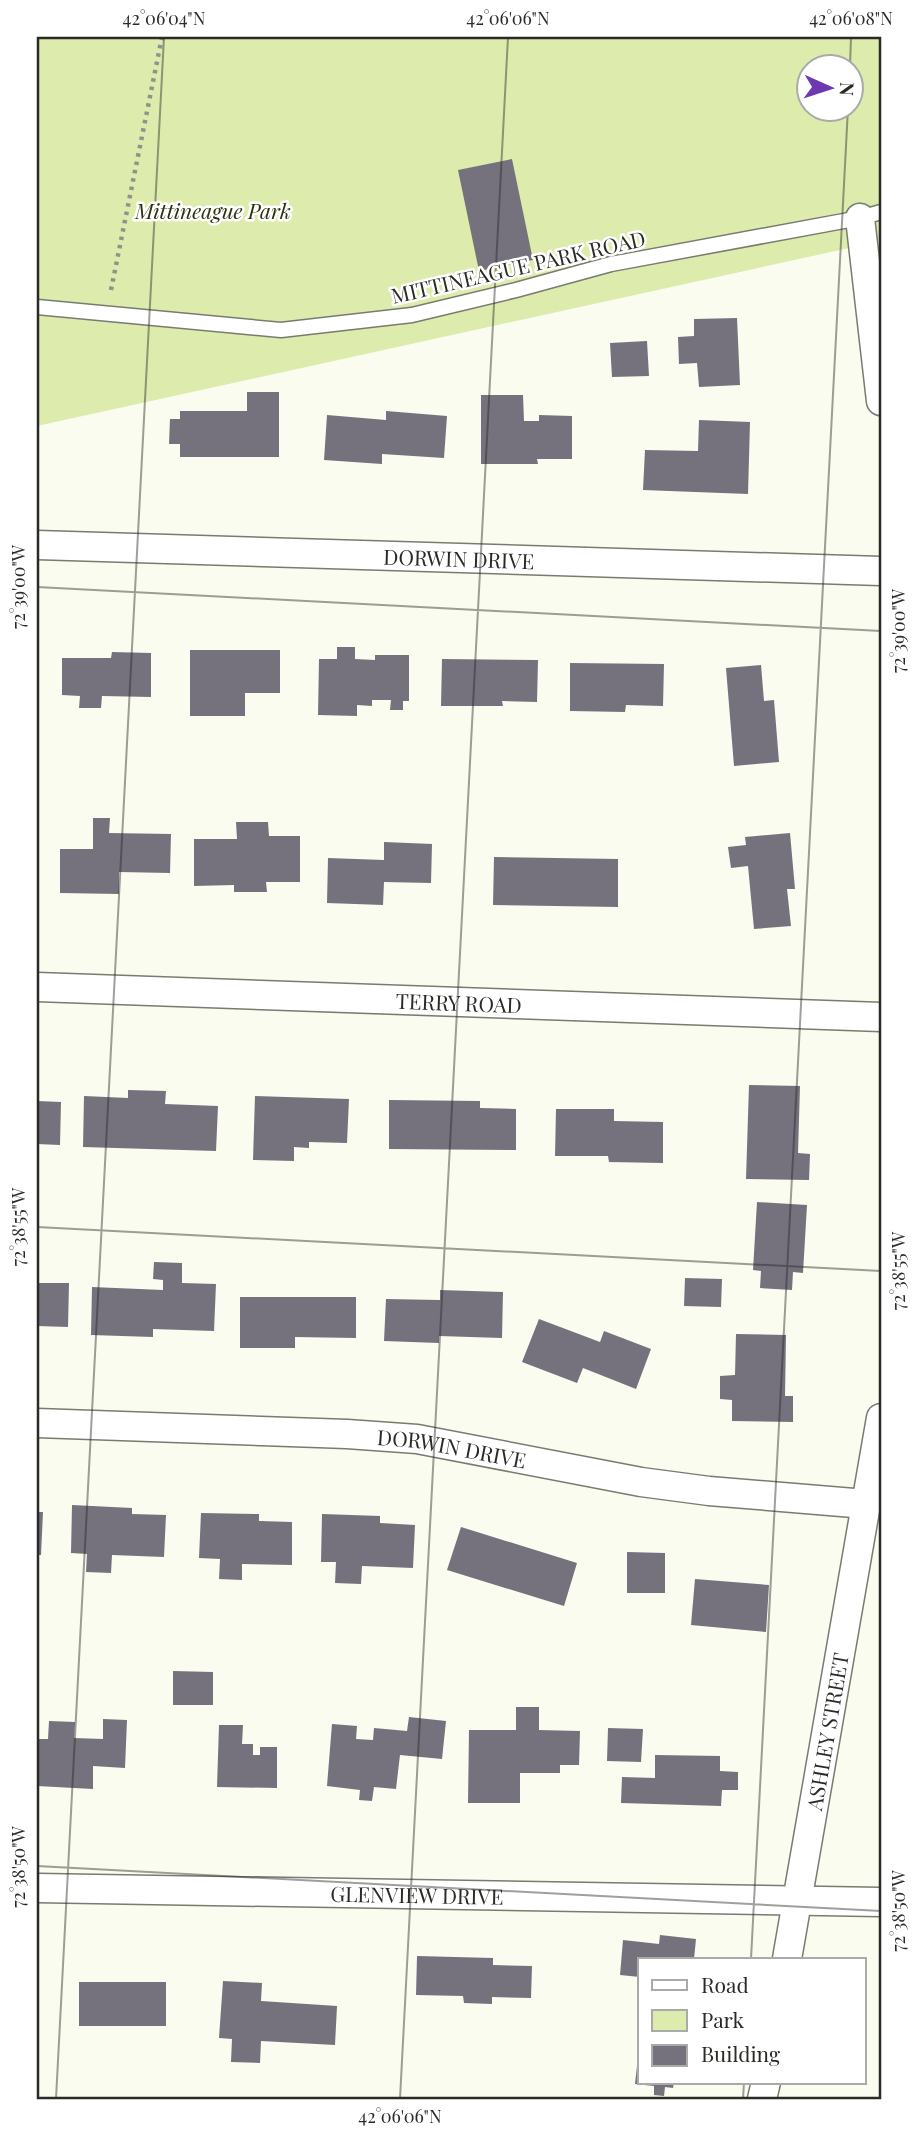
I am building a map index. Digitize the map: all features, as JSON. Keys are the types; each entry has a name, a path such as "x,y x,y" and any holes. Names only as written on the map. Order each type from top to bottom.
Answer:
{"street":[{"path":"870,215 881,401"},
{"name":"DORWIN DRIVE","path":"37,545 881,571"},
{"name":"TERRY ROAD","path":"37,987 881,1017"},
{"name":"ASHLEY STREET","path":"787,1958 866,1504 878,1459 881,1418"},
{"name":"DORWIN DRIVE","path":"37,1423 417,1439 641,1482 709,1491 866,1504"},
{"name":"GLENVIEW DRIVE","path":"37,1888 881,1902"}],"lane":[{"name":"MITTINEAGUE PARK ROAD","path":"37,307 281,330 412,315 611,264 870,215"}],"path":[{"path":"106,315 162,37"}],"green space":[{"name":"Mittineague Park","path":"37,37 881,37 881,241 37,426"}],"building":[{"path":"512,159 533,260 479,271 458,170"},
{"path":"737,318 740,385 699,387 697,363 679,364 678,337 694,336 694,319"},
{"path":"647,341 649,376 612,377 610,343"},
{"path":"247,392 279,392 279,457 180,457 180,444 169,444 170,419 180,419 180,411 247,411"},
{"path":"481,395 523,395 524,421 539,421 539,415 572,416 572,459 537,459 538,464 481,464"},
{"path":"386,411 447,416 444,458 382,454 382,464 324,460 327,415 386,420"},
{"path":"699,420 750,422 748,494 643,490 645,450 698,451"},
{"path":"337,647 355,647 355,659 375,660 375,655 409,655 409,701 403,701 403,710 390,710 391,700 372,700 372,706 357,705 357,716 318,715 319,659 337,659"},
{"path":"190,650 280,650 280,693 245,693 245,716 190,716"},
{"path":"112,652 151,653 151,697 102,696 101,708 79,708 80,696 62,695 62,658 111,658"},
{"path":"442,659 538,660 537,702 502,701 503,706 441,706"},
{"path":"570,663 664,664 663,706 626,705 625,712 570,711"},
{"path":"761,665 764,701 774,700 779,762 734,766 726,668"},
{"path":"93,818 110,818 109,833 171,834 170,873 119,872 119,894 60,893 60,849 93,849"},
{"path":"236,822 268,822 269,836 300,836 300,882 266,882 267,892 234,892 234,885 194,886 194,839 237,839"},
{"path":"790,833 795,889 787,889 791,926 754,929 748,866 731,868 728,847 746,845 745,837"},
{"path":"384,842 432,844 431,883 384,882 383,905 327,903 328,858 384,860"},
{"path":"494,857 618,859 618,907 493,905"},
{"path":"749,1085 800,1086 798,1153 810,1154 809,1180 746,1179"},
{"path":"128,1090 166,1091 165,1104 218,1106 216,1151 83,1147 84,1096 128,1098"},
{"path":"255,1096 349,1099 347,1143 309,1142 309,1148 294,1147 294,1161 253,1160"},
{"path":"389,1100 480,1101 480,1108 516,1109 516,1150 389,1149"},
{"path":"37,1101 61,1102 60,1145 37,1144"},
{"path":"556,1109 614,1109 614,1121 663,1122 663,1163 609,1162 608,1156 555,1156"},
{"path":"757,1202 807,1205 803,1273 793,1272 792,1290 760,1288 761,1271 753,1270"},
{"path":"154,1262 182,1263 182,1283 216,1284 214,1331 153,1329 153,1337 91,1335 92,1287 163,1290 163,1280 153,1279"},
{"path":"685,1278 722,1279 721,1307 684,1306"},
{"path":"37,1283 69,1283 68,1327 37,1326"},
{"path":"440,1290 503,1292 502,1338 439,1336 439,1343 384,1341 386,1299 440,1300"},
{"path":"240,1297 356,1297 356,1338 295,1337 295,1348 240,1348"},
{"path":"539,1319 600,1342 604,1331 651,1349 636,1389 583,1368 577,1383 522,1362"},
{"path":"736,1334 786,1335 785,1396 793,1396 793,1422 732,1421 732,1400 720,1399 720,1376 735,1375"},
{"path":"72,1505 132,1508 132,1514 166,1515 164,1557 112,1555 111,1573 86,1572 87,1554 71,1553"},
{"path":"37,1512 43,1512 41,1555 37,1555"},
{"path":"201,1513 259,1514 259,1521 292,1522 292,1565 242,1564 242,1580 219,1579 220,1559 199,1558"},
{"path":"322,1514 380,1516 380,1523 415,1525 413,1568 362,1566 361,1584 335,1583 336,1562 321,1562"},
{"path":"461,1527 577,1563 564,1606 447,1570"},
{"path":"627,1552 665,1553 665,1593 627,1593"},
{"path":"695,1579 769,1585 766,1632 691,1625"},
{"path":"173,1671 213,1672 213,1705 173,1705"},
{"path":"516,1707 539,1707 539,1730 580,1731 579,1765 560,1765 560,1773 520,1773 520,1803 468,1803 469,1730 516,1730"},
{"path":"409,1717 446,1721 442,1759 400,1755 396,1789 374,1787 372,1801 359,1800 360,1790 327,1786 332,1724 357,1726 356,1739 373,1740 374,1728 407,1731"},
{"path":"103,1719 127,1720 125,1768 93,1766 93,1789 37,1786 37,1739 48,1739 49,1721 75,1722 74,1738 103,1739"},
{"path":"219,1725 243,1725 242,1744 253,1744 253,1755 260,1755 260,1747 277,1747 277,1788 217,1787"},
{"path":"608,1728 643,1729 641,1762 607,1761"},
{"path":"655,1755 720,1756 720,1771 738,1772 738,1790 722,1790 721,1806 621,1803 622,1777 655,1778"},
{"path":"660,1935 696,1939 694,1958 638,1958 638,1977 620,1975 623,1940 659,1944"},
{"path":"417,1956 493,1958 493,1965 532,1966 531,1998 492,1997 492,2004 464,2003 463,1996 416,1995"},
{"path":"223,1981 262,1983 261,2001 337,2006 335,2045 261,2041 260,2063 231,2062 232,2039 219,2038"},
{"path":"79,1982 166,1982 166,2026 79,2026"},
{"path":"638,2057 638,2084 674,2084 673,2088 665,2087 664,2096 654,2095 654,2086 635,2084"}]}
